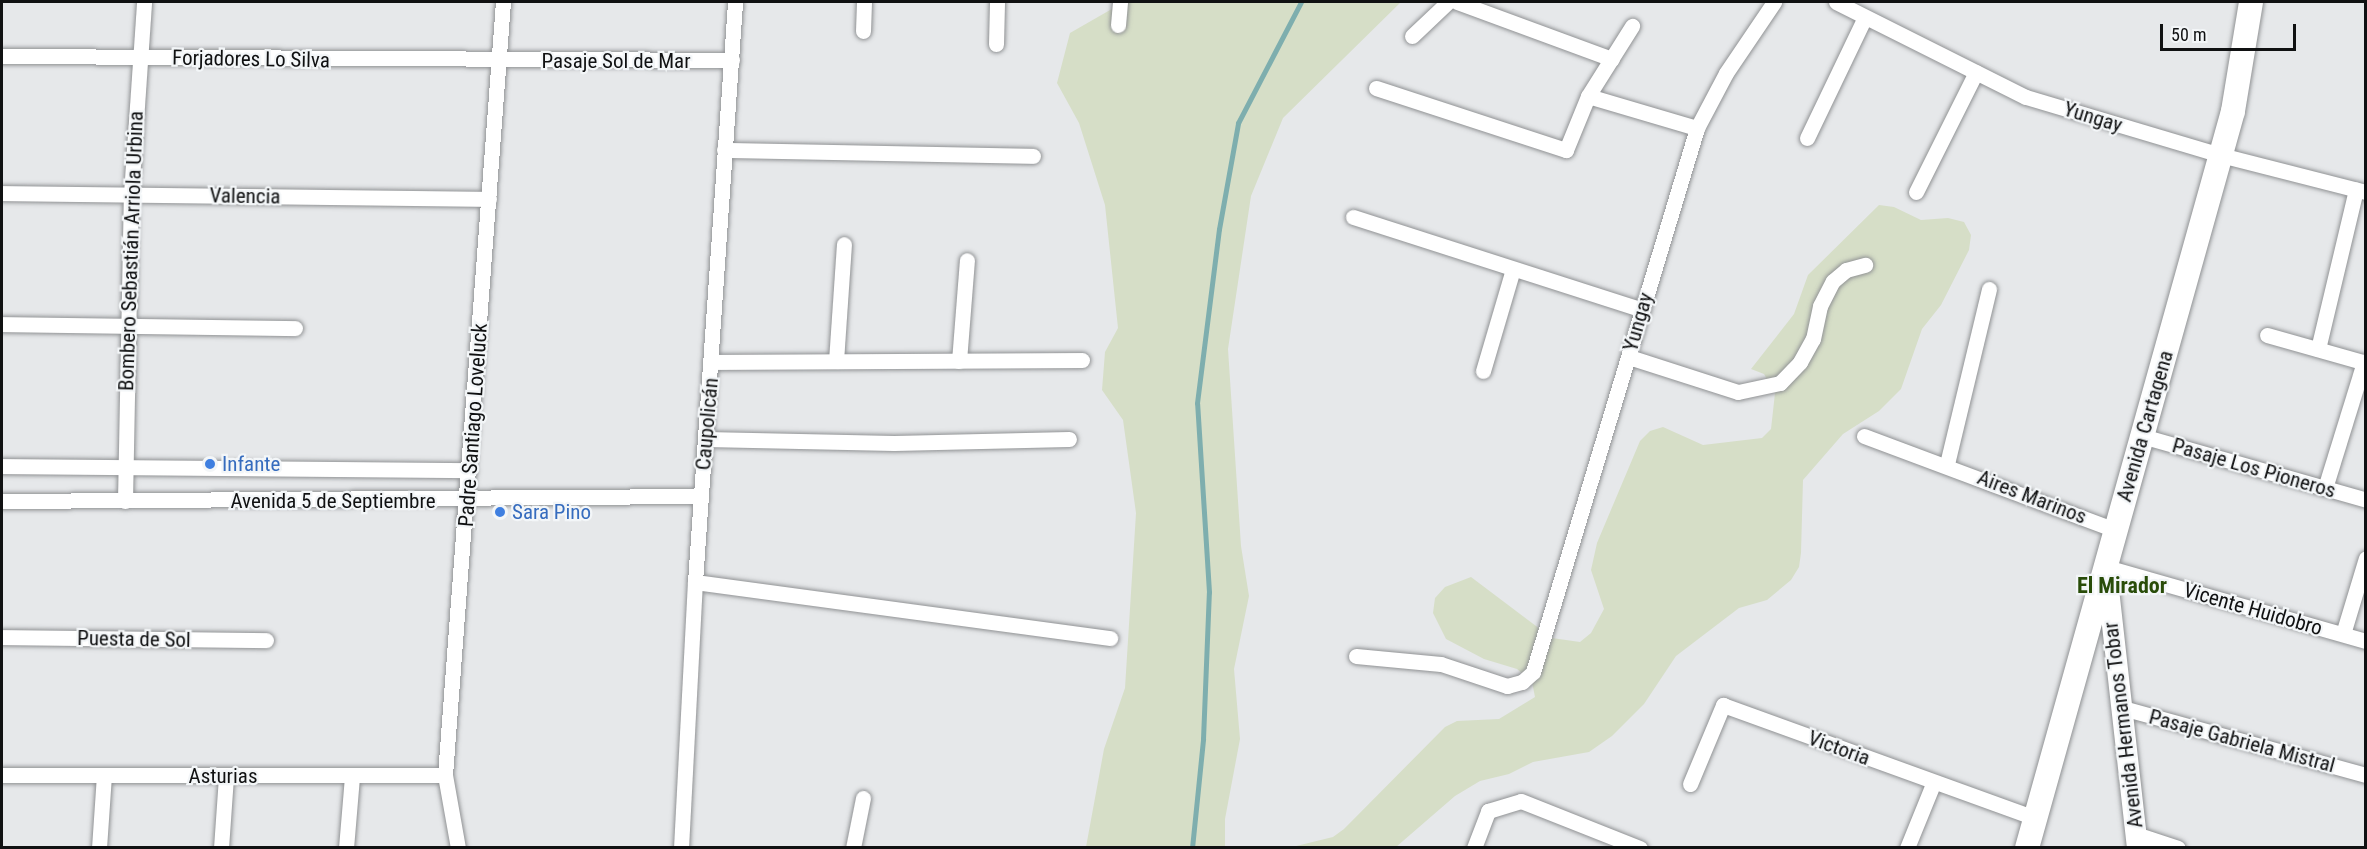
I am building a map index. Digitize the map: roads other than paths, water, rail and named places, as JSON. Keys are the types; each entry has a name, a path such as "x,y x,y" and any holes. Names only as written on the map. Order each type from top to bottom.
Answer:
{"main road":[{"name":"Avenida Cartagena","path":"2027,848 2221,155 2241,78 2251,2"}],"street":[{"name":"Bombero Sebastián Arriola Urbina","path":"125,501 131,194 144,2"},
{"name":"Padre Santiago Loveluck","path":"458,848 445,775 470,470 503,2"},
{"name":"Caupolicán","path":"681,848 695,582 712,362 735,2"},
{"path":"863,31 864,2"},
{"path":"996,44 997,2"},
{"path":"1118,26 1120,2"},
{"path":"1412,36 1448,2"},
{"path":"1457,2 1612,59"},
{"name":"Yungay","path":"1356,656 1441,664 1507,686 1528,678 1538,658 1697,128 1726,73 1774,2"},
{"name":"Yungay","path":"1836,2 2026,96 2221,155 2361,191"},
{"path":"1808,138 1865,16"},
{"path":"1376,88 1566,150 1588,96 1632,26"},
{"name":"Forjadores Lo Silva","path":"2,56 500,62"},
{"name":"Pasaje Sol de Mar","path":"500,62 732,60"},
{"path":"1916,192 1976,72"},
{"path":"1588,96 1697,128"},
{"path":"724,150 1033,156"},
{"path":"2318,349 2361,191"},
{"name":"Valencia","path":"2,193 489,199"},
{"path":"1353,217 1642,310"},
{"path":"836,361 844,244"},
{"path":"959,361 967,260"},
{"path":"1629,357 1738,392 1780,383 1800,362 1813,339 1820,306 1833,281 1846,270 1865,265"},
{"path":"1483,371 1513,269"},
{"path":"1947,464 1989,288"},
{"path":"2,324 295,328"},
{"path":"2267,335 2365,362 2325,488"},
{"path":"712,362 1082,360"},
{"name":"Aires Marinos","path":"1864,436 1947,464 2116,530"},
{"name":"Pasaje Los Pioneros","path":"2142,436 2366,500"},
{"path":"705,439 894,443 1069,439"},
{"name":"Avenida 5 de Septiembre","path":"2,466 470,470"},
{"name":"Avenida 5 de Septiembre","path":"2,501 467,501 701,496"},
{"path":"2343,634 2366,558"},
{"name":"Vicente Huidobro","path":"2106,567 2366,640"},
{"name":"Avenida Hermanos Tobar","path":"2106,567 2119,707 2137,841"},
{"path":"695,582 1110,638"},
{"name":"Puesta de Sol","path":"2,637 266,640"},
{"name":"Victoria","path":"1690,784 1723,705 1933,784 2035,818"},
{"name":"Pasaje Gabriela Mistral","path":"2119,707 2366,775"},
{"name":"Asturias","path":"2,775 445,775"},
{"path":"99,848 104,775"},
{"path":"221,848 226,776"},
{"path":"346,848 352,776"},
{"path":"1906,848 1933,784"},
{"path":"853,848 863,798"},
{"path":"1474,848 1488,811 1521,801 1640,848"},
{"path":"2137,841 2178,848"}],"waterway":[{"path":"1192,848 1203,739 1209,592 1197,403 1219,229 1238,123 1301,2"}],"place":[{"name":"Infante","path":"210,464"},
{"name":"Sara Pino","path":"500,512"}],"district":[{"name":"El Mirador","path":"2122,586"}]}
